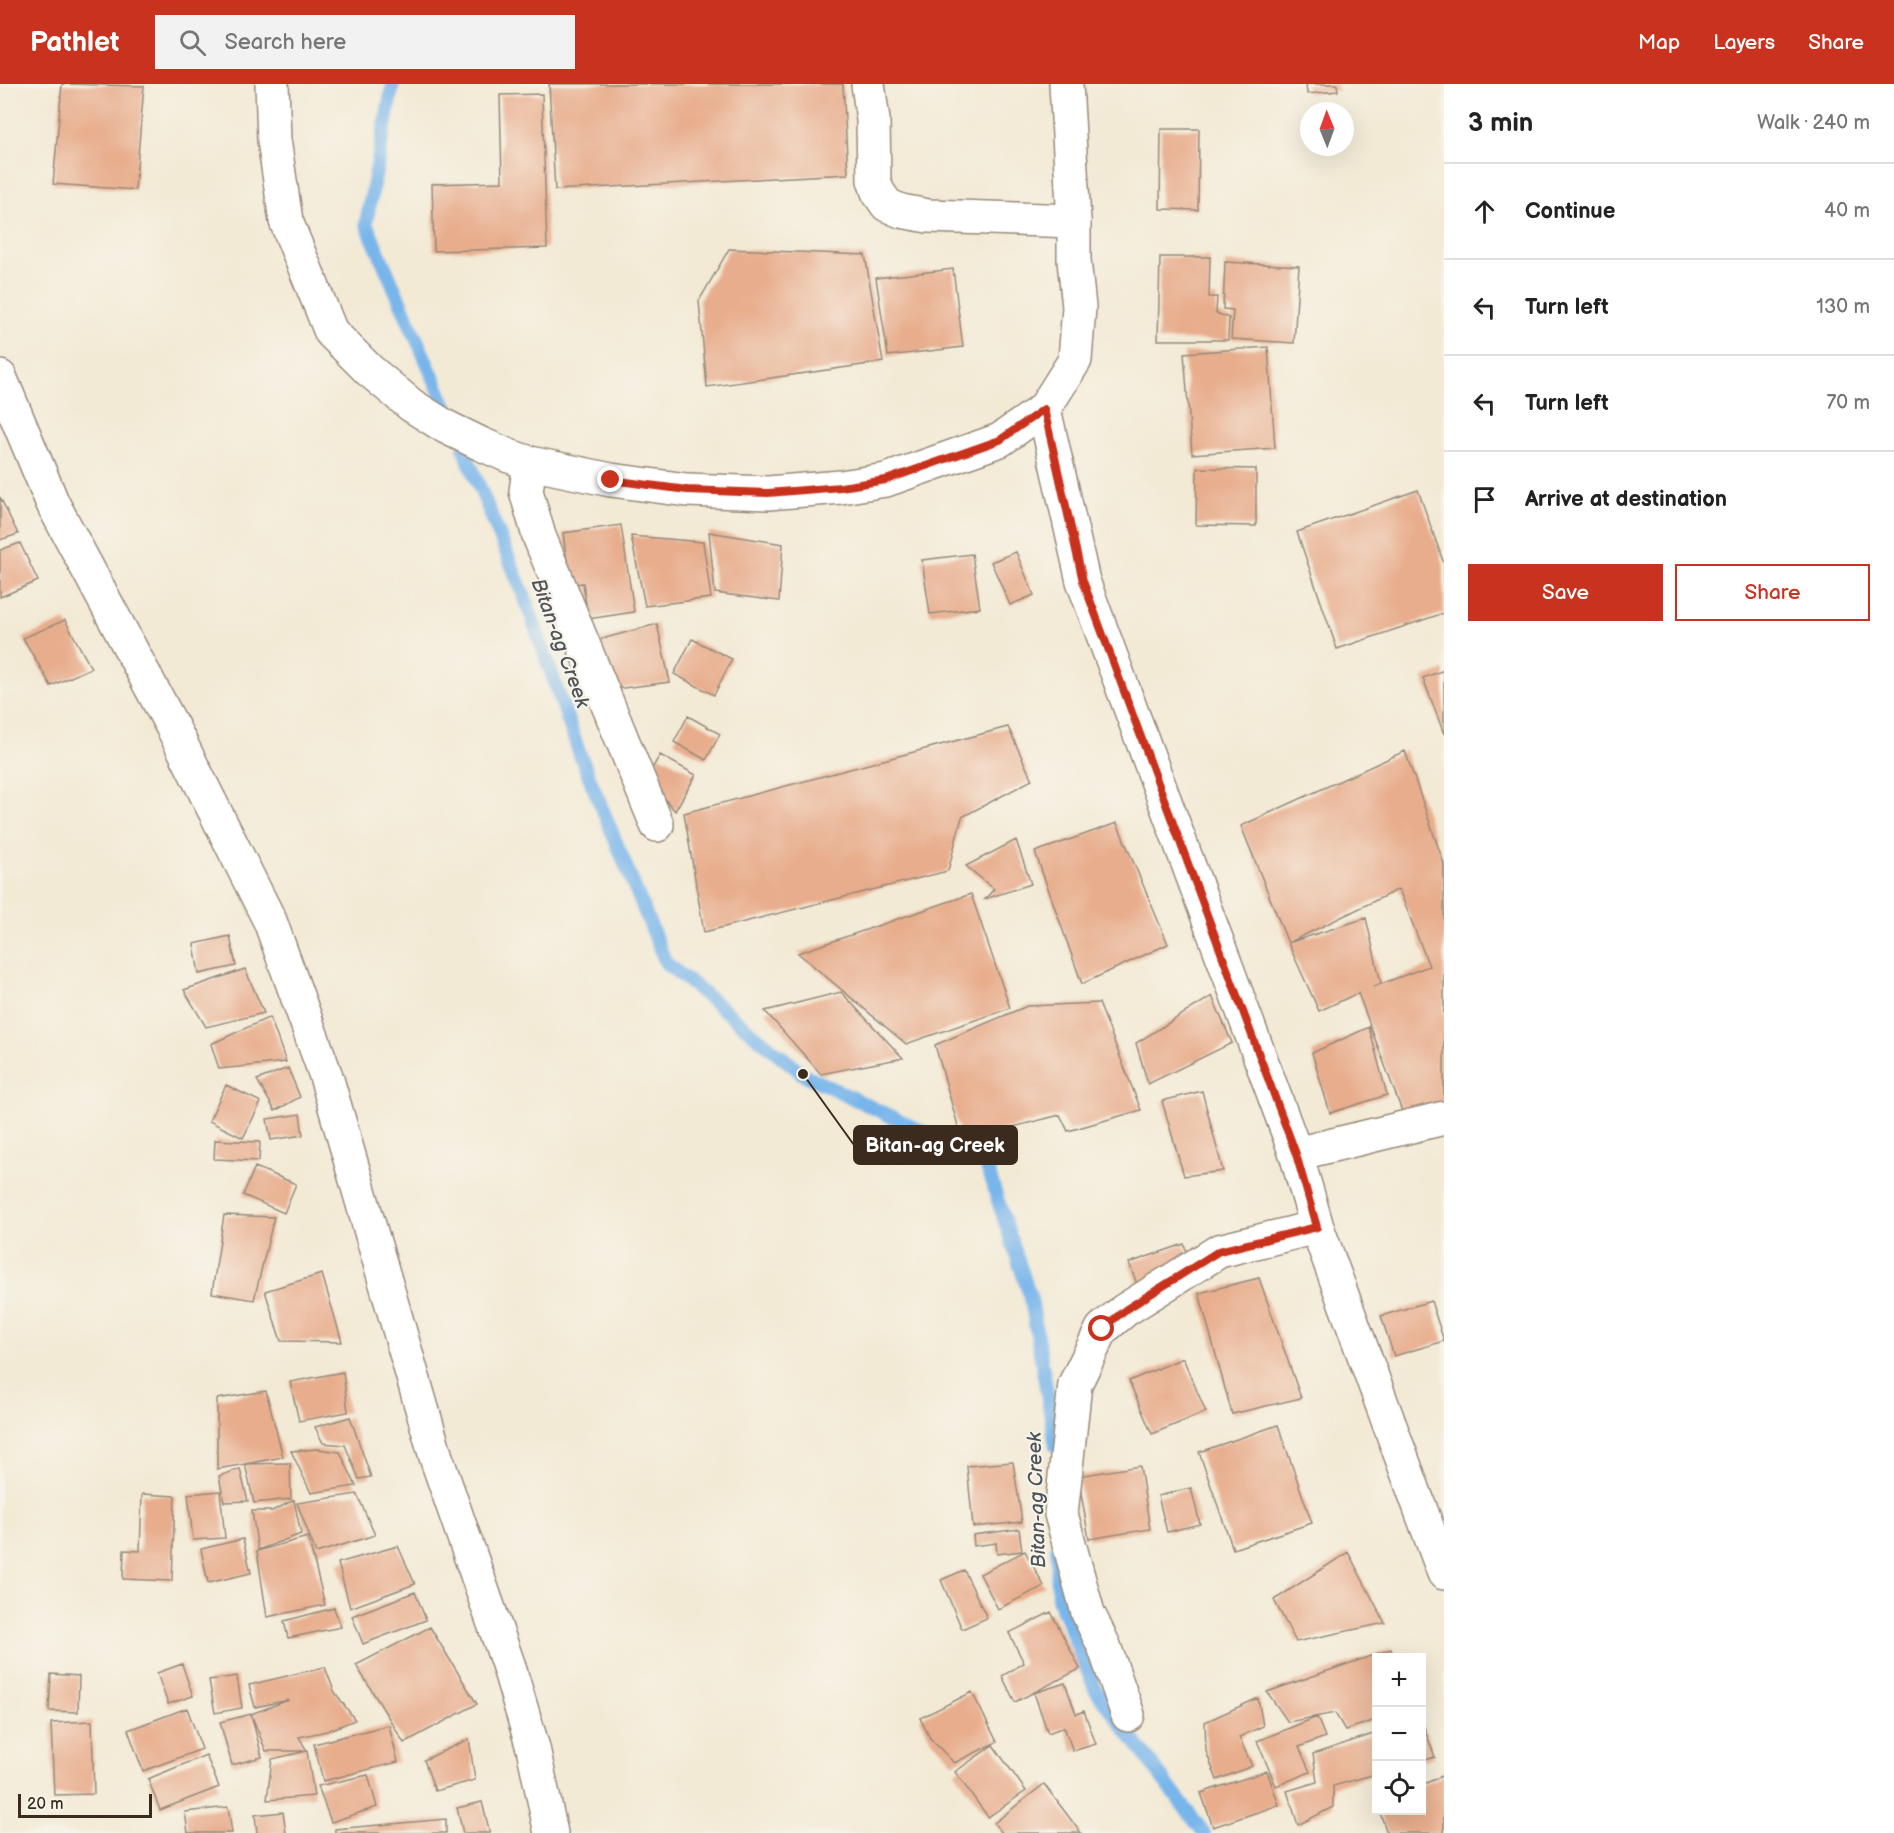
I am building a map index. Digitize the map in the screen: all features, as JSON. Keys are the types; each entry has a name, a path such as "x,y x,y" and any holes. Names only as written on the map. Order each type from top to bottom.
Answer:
{"main road":[{"path":"272,84 274,140 286,221 331,332 369,370 411,405 446,427 481,444 530,463 611,480 687,490 768,493 841,487 886,480 1000,440 1044,409 1075,360 1079,307 1074,260 1066,84"},
{"path":"868,84 873,120 874,180 878,192 887,205 901,211 928,216 1074,221"},
{"path":"0,377 53,504 174,730 270,921 326,1076 436,1457 508,1664 533,1748 551,1833"},
{"path":"1044,409 1083,581 1296,1154 1317,1227 1444,1573"},
{"path":"530,463 526,491 539,536 657,825"},
{"path":"1296,1154 1444,1118"},
{"path":"1128,1715 1104,1646 1088,1612 1061,1515 1075,1384 1102,1329 1125,1310 1219,1251 1317,1227"}],"building":[{"path":"62,84 144,86 135,190 53,184"},
{"path":"549,84 843,84 848,174 555,190"},
{"path":"1306,84 1337,84 1338,91 1307,94"},
{"path":"542,94 547,248 434,251 432,184 502,182 500,95"},
{"path":"1161,129 1199,129 1198,210 1160,209"},
{"path":"729,249 865,255 883,362 707,387 699,301"},
{"path":"1160,257 1210,257 1209,297 1217,297 1216,313 1229,318 1228,340 1158,340"},
{"path":"1225,262 1299,266 1294,343 1231,339 1233,310 1223,309"},
{"path":"953,269 963,347 888,356 876,278"},
{"path":"1268,347 1275,448 1192,454 1184,353"},
{"path":"1197,468 1256,469 1256,526 1196,525"},
{"path":"1418,490 1444,564 1444,613 1337,649 1297,532"},
{"path":"0,497 18,534 0,540"},
{"path":"621,525 634,612 588,619 583,583 570,584 563,533"},
{"path":"709,532 783,544 779,601 715,593"},
{"path":"631,536 703,542 711,598 645,606"},
{"path":"20,543 38,581 0,597 0,550"},
{"path":"1016,552 1034,595 1010,605 991,562"},
{"path":"972,554 980,608 930,614 922,560"},
{"path":"65,620 91,668 51,686 23,638"},
{"path":"657,624 670,682 615,689 598,640"},
{"path":"692,639 732,659 714,695 674,674"},
{"path":"1444,670 1444,734 1423,678"},
{"path":"688,716 720,734 706,760 674,742"},
{"path":"1008,727 1032,780 962,817 948,871 704,932 684,813"},
{"path":"1405,751 1444,864 1444,1102 1403,1114 1358,993 1319,1011 1288,943 1241,826","holes":["1399,889 1429,966 1373,987 1381,983 1366,918 1288,943"]},
{"path":"660,755 696,775 675,811 647,777"},
{"path":"1117,823 1168,944 1082,984 1035,852"},
{"path":"1016,840 1031,884 985,899 994,889 966,866"},
{"path":"971,894 1010,1008 906,1044 798,953"},
{"path":"230,936 236,966 199,974 194,944"},
{"path":"245,969 264,1013 206,1027 184,990"},
{"path":"841,992 903,1058 821,1074 765,1011"},
{"path":"1212,996 1232,1043 1148,1084 1136,1043"},
{"path":"1099,1003 1141,1110 1068,1131 1060,1115 962,1140 935,1045 1027,1006"},
{"path":"270,1017 286,1062 219,1069 211,1044"},
{"path":"1369,1027 1387,1095 1330,1113 1312,1053"},
{"path":"288,1068 300,1097 275,1111 257,1080"},
{"path":"226,1085 261,1102 243,1138 209,1121"},
{"path":"1202,1091 1223,1171 1184,1176 1162,1101"},
{"path":"300,1114 303,1135 271,1140 267,1119"},
{"path":"215,1140 260,1142 259,1161 214,1159"},
{"path":"255,1167 296,1184 284,1213 243,1195"},
{"path":"224,1215 274,1217 254,1300 212,1293"},
{"path":"1184,1244 1191,1265 1137,1284 1129,1263"},
{"path":"322,1274 342,1342 281,1341 265,1291"},
{"path":"1259,1278 1301,1398 1232,1414 1199,1293"},
{"path":"1431,1301 1444,1341 1394,1356 1381,1316"},
{"path":"1183,1358 1206,1412 1152,1434 1129,1381"},
{"path":"343,1372 348,1412 299,1421 290,1382"},
{"path":"266,1391 283,1457 217,1469 217,1399"},
{"path":"350,1417 371,1477 359,1479 345,1445 323,1443 315,1427"},
{"path":"1278,1425 1312,1523 1233,1549 1199,1452"},
{"path":"318,1449 340,1452 356,1486 311,1493 291,1451"},
{"path":"1013,1462 1022,1522 973,1527 967,1466"},
{"path":"290,1463 291,1499 254,1503 245,1464"},
{"path":"1140,1466 1150,1529 1089,1539 1078,1476"},
{"path":"240,1469 248,1501 224,1502 219,1476"},
{"path":"1191,1488 1200,1524 1167,1532 1158,1496"},
{"path":"220,1491 225,1538 193,1540 188,1494"},
{"path":"142,1494 175,1496 172,1581 123,1579 124,1550 140,1551"},
{"path":"357,1494 375,1535 316,1553 297,1503"},
{"path":"294,1500 301,1534 258,1550 252,1511 272,1511"},
{"path":"1019,1529 1022,1551 997,1554 996,1543 974,1546 973,1535"},
{"path":"308,1537 325,1605 267,1617 257,1551"},
{"path":"243,1539 251,1573 208,1583 201,1549"},
{"path":"398,1546 415,1584 350,1608 338,1563"},
{"path":"1025,1551 1044,1586 998,1609 980,1574"},
{"path":"1348,1552 1385,1623 1296,1642 1274,1600"},
{"path":"964,1570 987,1618 962,1629 941,1580"},
{"path":"415,1592 426,1620 363,1644 352,1616"},
{"path":"334,1608 341,1627 288,1638 284,1621"},
{"path":"1051,1612 1080,1669 1015,1702 1002,1676 1024,1663 1009,1633"},
{"path":"430,1627 477,1704 404,1743 356,1665"},
{"path":"1391,1649 1392,1653 1379,1653"},
{"path":"1372,1656 1372,1721 1345,1730 1335,1713 1288,1722 1267,1692"},
{"path":"182,1664 193,1696 168,1704 157,1673"},
{"path":"325,1667 334,1691 355,1720 327,1731 299,1737 307,1751 266,1751 251,1714 289,1700 255,1707 249,1685"},
{"path":"51,1674 79,1676 78,1712 49,1711"},
{"path":"237,1676 242,1708 215,1713 209,1680"},
{"path":"1065,1683 1076,1714 1084,1711 1096,1744 1073,1751 1064,1727 1048,1733 1034,1693"},
{"path":"972,1692 997,1742 954,1763 930,1738 920,1718"},
{"path":"1258,1698 1263,1726 1239,1737 1252,1766 1217,1780 1206,1751 1205,1722"},
{"path":"187,1708 202,1749 143,1771 128,1730"},
{"path":"251,1714 262,1757 232,1765 220,1722"},
{"path":"1317,1717 1325,1737 1299,1747 1310,1772 1276,1786 1257,1741"},
{"path":"92,1721 94,1794 54,1795 51,1723"},
{"path":"389,1725 398,1762 323,1781 314,1744"},
{"path":"1426,1733 1435,1757 1426,1760"},
{"path":"1372,1734 1372,1775 1333,1786 1333,1807 1298,1825 1287,1791 1317,1782 1313,1754"},
{"path":"469,1739 475,1780 435,1791 424,1760"},
{"path":"993,1745 1026,1791 988,1817 955,1772"},
{"path":"307,1751 314,1796 267,1800 272,1759"},
{"path":"206,1755 219,1787 160,1810 148,1779"},
{"path":"1267,1771 1279,1805 1213,1827 1201,1793"},
{"path":"368,1775 377,1807 331,1822 318,1786"},
{"path":"1444,1775 1444,1833 1387,1833 1381,1815 1426,1815 1426,1783"},
{"path":"1044,1784 1081,1833 1002,1833 994,1823"},
{"path":"482,1802 490,1833 463,1833 457,1808"},
{"path":"228,1807 232,1833 188,1833 185,1812"},
{"path":"283,1812 286,1833 257,1833 255,1815"},
{"path":"446,1819 446,1833 335,1833 335,1829"}],"waterway":[{"name":"Bitan-ag Creek","path":"393,84 366,223 448,411"},
{"name":"Bitan-ag Creek","path":"464,449 525,598 580,755 666,963 803,1074 985,1162 1031,1299 1056,1446"},
{"name":"Bitan-ag Creek","path":"1057,1546 1058,1598 1095,1689 1204,1833"}],"place":[{"name":"Bitan-ag Creek","path":"803,1074"}],"route":[{"path":"611,480 687,490 768,493 841,487 886,480 1000,440 1044,409 1083,581 1296,1154 1317,1227 1219,1251 1125,1310 1102,1329"}]}
